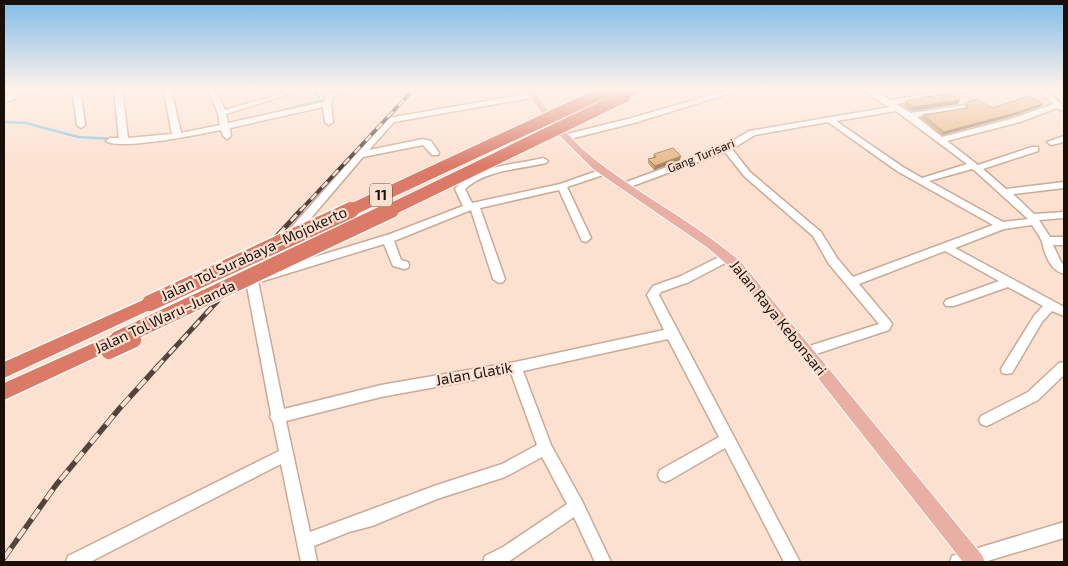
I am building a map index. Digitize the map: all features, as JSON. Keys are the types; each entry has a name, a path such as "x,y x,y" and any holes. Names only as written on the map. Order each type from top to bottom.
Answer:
{"highway":[{"name":"Jalan Tol Surabaya–Mojokerto","path":"4,370 556,114"},
{"name":"Jalan Tol Surabaya–Mojokerto","path":"114,345 587,114"},
{"name":"Jalan Tol Waru–Juanda","path":"4,392 114,345"},
{"path":"4,404 114,345"}],"main road":[{"name":"Jalan Raya Kebonsari","path":"547,114 566,137 604,172 728,256 807,352 968,561"}],"street":[{"path":"80,114 81,125"},
{"path":"121,114 124,140"},
{"path":"173,114 177,134"},
{"path":"222,114 227,136"},
{"path":"110,141 177,134 276,114"},
{"path":"329,114 329,122"},
{"path":"252,281 391,120 421,114"},
{"path":"430,122 430,118 442,114"},
{"path":"566,137 653,114"},
{"name":"Gang Turisari","path":"624,186 727,148 752,133 849,114"},
{"path":"910,116 919,114"},
{"path":"940,140 1036,114"},
{"path":"910,116 1005,192 1033,219 1047,242 1048,249 1057,265 1064,270"},
{"path":"828,119 900,169 1002,226"},
{"path":"1051,142 1064,139"},
{"path":"359,155 423,142 428,144 435,153"},
{"path":"727,148 747,174 817,234 833,261 884,319 886,324 885,327 807,352"},
{"path":"922,181 1035,150"},
{"path":"499,279 472,207 460,189 465,184 489,174 543,161"},
{"path":"252,281 388,239 472,207 562,186 604,172"},
{"path":"1005,192 1042,189 1064,184"},
{"path":"562,186 586,238"},
{"path":"852,282 1002,226 1064,215"},
{"path":"388,239 397,263 404,265"},
{"path":"1047,242 1064,241"},
{"path":"947,248 1064,312"},
{"path":"728,256 694,275 658,289 653,295 705,400 758,492 792,562"},
{"path":"252,281 278,417 309,562"},
{"path":"950,303 1009,282"},
{"path":"1007,369 1038,319 1050,305"},
{"name":"Jalan Glatik","path":"278,417 381,391 515,367 672,333"},
{"path":"515,367 545,448 577,506 603,562"},
{"path":"986,420 1033,396 1064,367"},
{"path":"665,475 728,439"},
{"path":"305,542 349,524 372,518 403,504 506,470 545,448"},
{"path":"74,562 287,454"},
{"path":"491,562 509,553 577,506"},
{"path":"968,561 1064,530"}],"building":[{"path":"927,114 1010,114 944,132 923,115"},
{"path":"673,148 681,156 655,166 648,159 656,157 654,154"}],"waterway":[{"path":"252,118 266,114"},
{"path":"4,122 26,123 78,137 113,139"}],"railway":[{"path":"300,211 390,114"},
{"path":"157,367 301,210"},
{"path":"4,558 56,485 119,409 158,366"}]}
